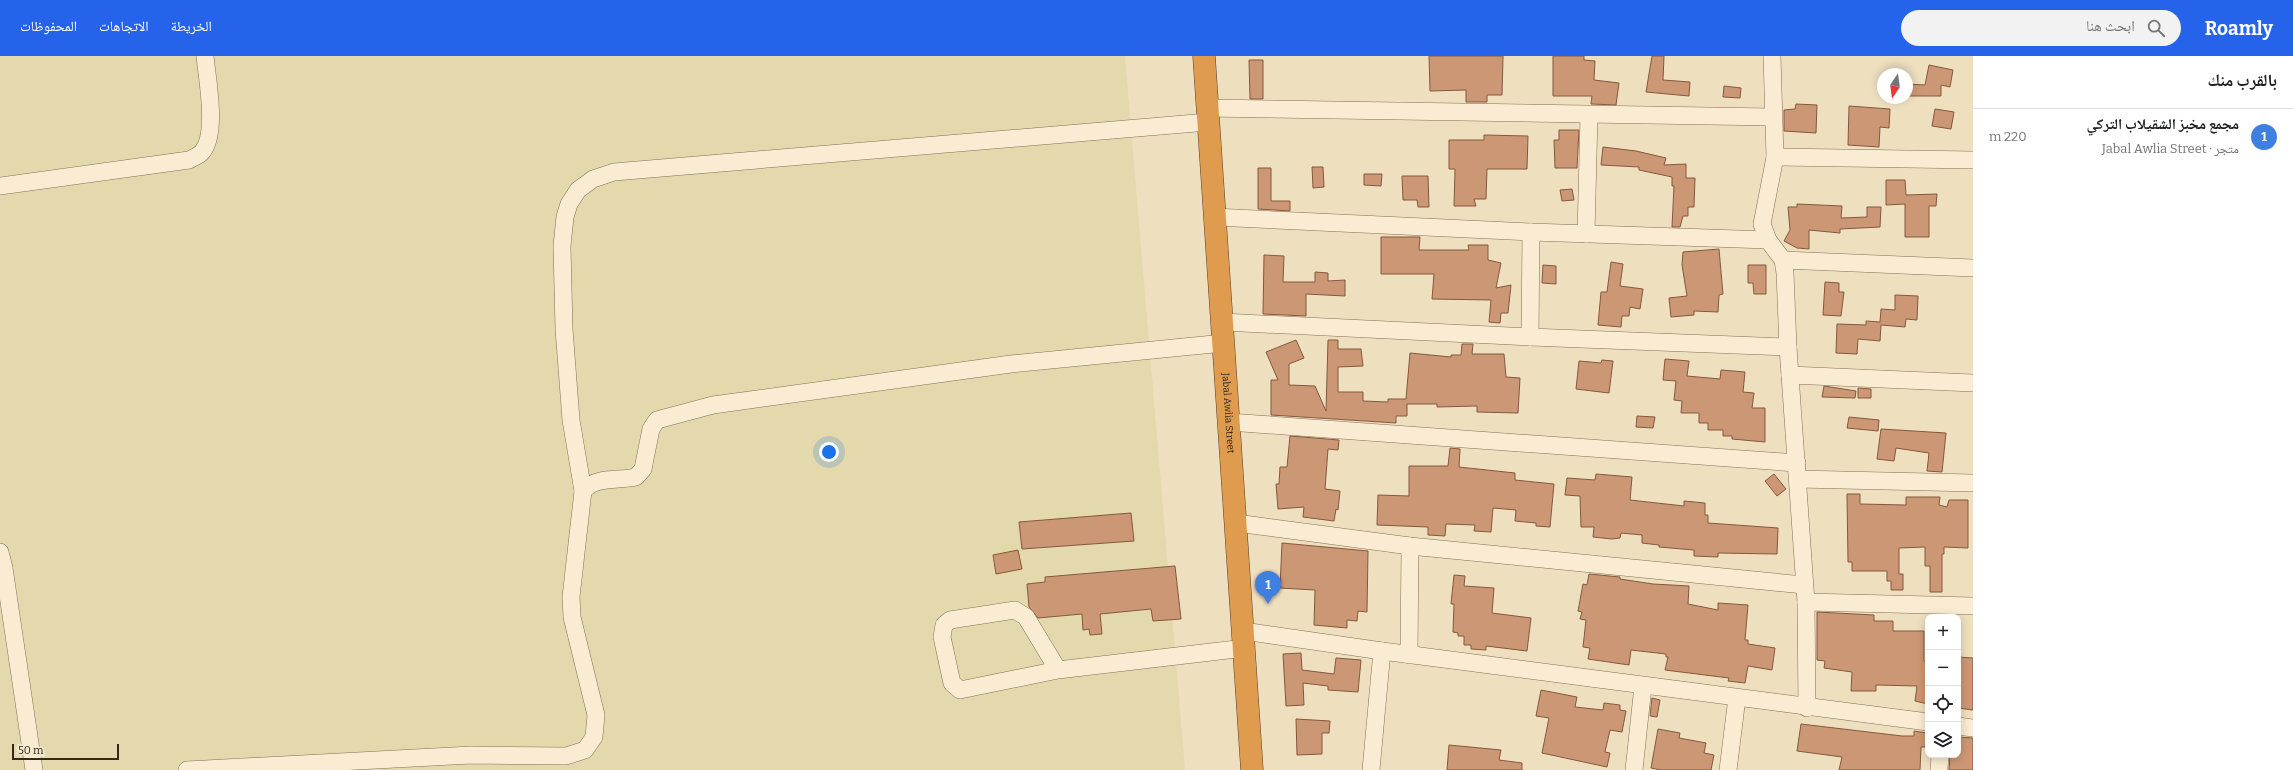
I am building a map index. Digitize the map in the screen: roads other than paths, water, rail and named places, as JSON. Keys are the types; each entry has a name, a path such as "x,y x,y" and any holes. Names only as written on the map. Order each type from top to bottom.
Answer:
{"highway":[{"name":"Jabal Awlia Street","path":"1204,56 1252,770"}],"street":[{"path":"0,186 189,160 201,153 208,142 211,125 205,56"},
{"path":"1772,56 1772,117 1775,157 1763,218 1763,232 1783,260 1787,286 1788,346 1805,594 1807,708"},
{"path":"187,770 471,755 566,756 585,750 594,738 596,715 572,616 571,597 583,491 571,420 564,329 562,246 565,217 569,204 578,190 593,179 614,172 1207,115 1772,117"},
{"path":"1586,234 1589,116"},
{"path":"1775,157 1973,160"},
{"path":"1214,217 1531,232 1768,240"},
{"path":"1530,337 1531,232"},
{"path":"1783,260 1973,268"},
{"path":"1222,322 1530,337 1788,346"},
{"path":"583,491 589,484 600,480 636,477 643,469 651,429 657,420 713,405 1011,364 1224,343"},
{"path":"1790,374 1973,383"},
{"path":"1229,422 1797,471 1973,483"},
{"path":"1236,523 1410,546 1805,594 1973,606"},
{"path":"1409,655 1410,546"},
{"path":"0,552 4,568 34,770"},
{"path":"1058,670 1026,617 1015,610 950,620 943,628 942,637 952,683 960,690 1058,670 1244,639 1382,651 1807,708 1925,722"},
{"path":"1371,770 1382,651"},
{"path":"1634,770 1643,686"},
{"path":"1728,770 1737,698"},
{"path":"1961,726 1973,728"},
{"path":"1939,770 1940,758"}],"place":[{"name":"مجمع مخبز الشقيلاب التركي","path":"1268,604"}]}
